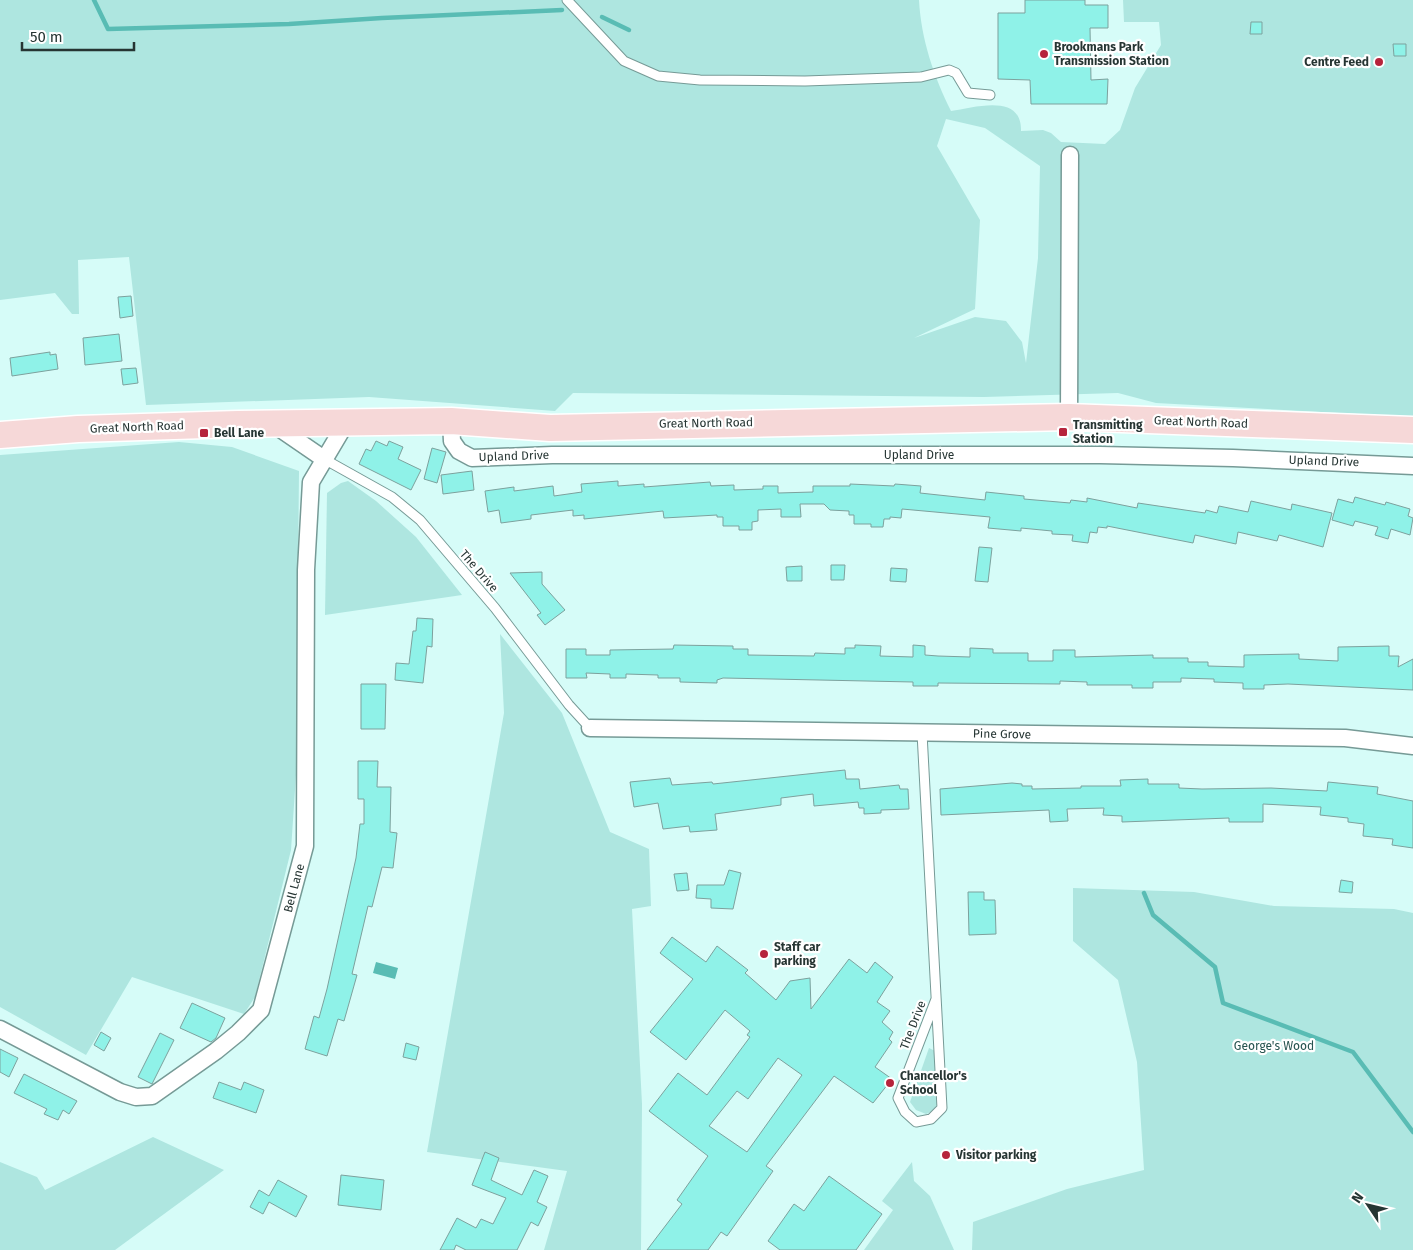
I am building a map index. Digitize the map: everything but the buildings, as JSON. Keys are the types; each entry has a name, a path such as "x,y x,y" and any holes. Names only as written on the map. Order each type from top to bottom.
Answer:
{"main road":[{"name":"Great North Road","path":"0,435 78,429 451,421 550,428 1069,417 1413,430"}],"street":[{"path":"1069,417 1070,155"},
{"name":"Upland Drive","path":"451,421 452,441 459,451 472,458 562,455 1090,455 1232,458 1413,466"},
{"name":"Bell Lane","path":"0,1029 120,1092 136,1097 152,1096 223,1045 260,1010 305,846 307,550 311,482 346,423"},
{"path":"273,424 324,459"},
{"name":"Pine Grove","path":"590,728 1345,738 1413,746"}],"lane":[{"path":"568,0 624,61 658,76 700,80 804,81 921,77 949,70 956,73 968,93 990,95"},
{"name":"The Drive","path":"324,459 392,497 420,520 495,608 569,705 590,728"},
{"name":"The Drive","path":"922,733 942,1108 931,1119 916,1122 905,1112 898,1098 936,999"}],"green space":[{"path":"0,0 919,0 922,29 929,57 951,111 996,105 1006,107 1014,111 1019,119 1021,131 1043,130 1051,133 1061,142 1105,144 1120,130 1135,88 1161,45 1159,22 1124,22 1123,0 1413,0 1413,417 1156,403 1118,393 984,397 573,393 555,411 369,397 146,405 129,257 78,260 79,314 72,314 55,293 0,300","holes":["946,119 985,128 1040,166 1038,258 1026,363 1022,342 1006,321 975,317 914,338 975,309 980,220 937,146"]},
{"path":"179,442 232,447 299,471 296,775 291,850 255,997 244,1014 132,977 86,1055 0,1007 0,455"},
{"path":"348,481 376,501 416,537 462,595 325,615 327,493 341,483"},
{"path":"500,634 562,713 610,832 649,849 651,906 632,909 642,1104 641,1250 544,1250 567,1171 427,1152 504,713"},
{"name":"George's Wood","path":"1073,888 1194,892 1274,906 1394,909 1413,913 1413,1250 972,1250 973,1222 1067,1189 1144,1170 1137,1062 1118,980 1073,941"},
{"path":"929,1048 935,1051 938,1103 933,1111 926,1114 916,1110 910,1102"},
{"path":"153,1137 224,1170 115,1250 0,1250 0,1162 37,1177 45,1190"},
{"path":"912,1162 914,1181 930,1196 954,1250 864,1250 893,1210 882,1201"}],"shaded area":[{"path":"376,962 398,968 395,979 373,973"}],"waterway":[{"path":"94,0 108,29 289,24 562,10"},
{"path":"602,17 629,30"},
{"path":"1144,893 1153,915 1215,967 1223,1003 1353,1052 1413,1132"}],"place":[{"name":"Brookmans Park Transmission Station","path":"1044,54"},
{"name":"Centre Feed","path":"1379,62"},
{"name":"Transmitting Station","path":"1063,432"},
{"name":"Bell Lane","path":"204,433"},
{"name":"Staff car parking","path":"764,954"},
{"name":"Chancellor's School","path":"890,1083"},
{"name":"Visitor parking","path":"946,1155"}]}
